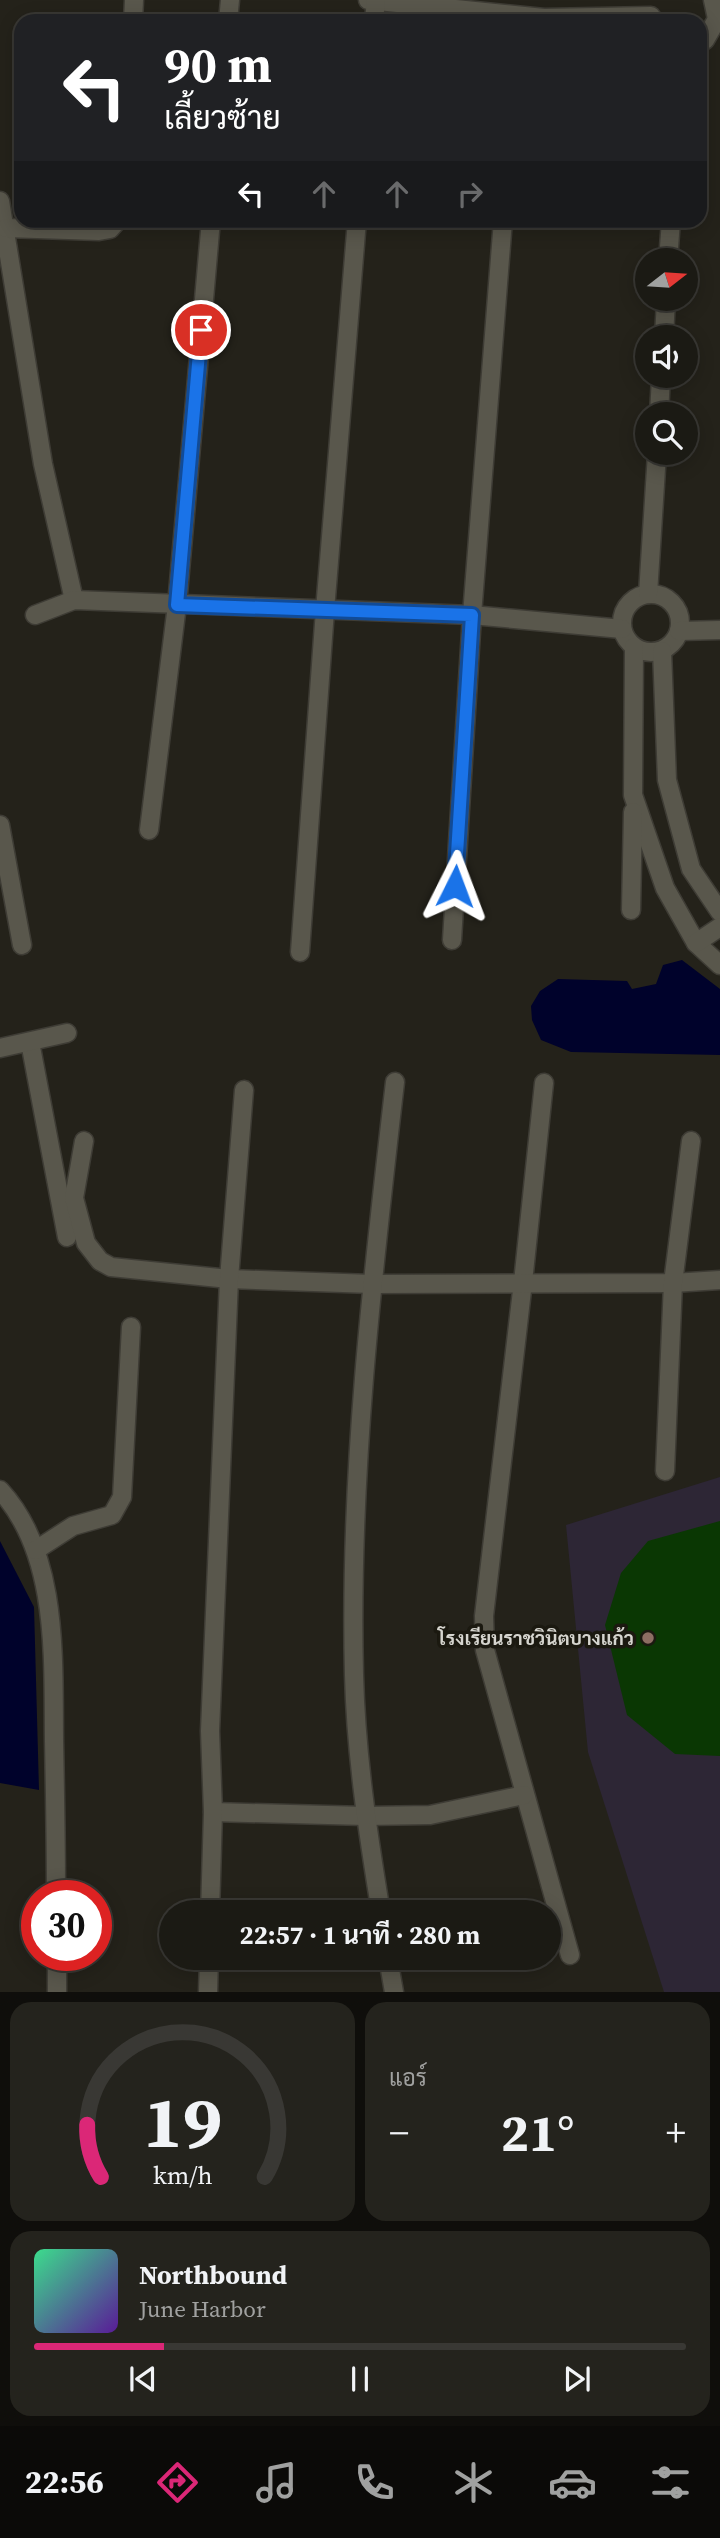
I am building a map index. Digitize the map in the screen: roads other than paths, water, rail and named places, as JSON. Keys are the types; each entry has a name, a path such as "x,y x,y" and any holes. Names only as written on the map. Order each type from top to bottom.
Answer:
{"street":[{"path":"373,0 519,12"},
{"path":"707,36 717,19 716,6"},
{"path":"617,14 654,12"},
{"path":"0,201 43,464 74,600"},
{"path":"6,228 111,228"},
{"path":"149,830 177,605 210,228"},
{"path":"300,952 356,228"},
{"path":"452,940 472,615 502,228"},
{"path":"669,248 670,228"},
{"path":"648,594 656,465"},
{"path":"648,594 658,594 674,604 679,613 680,631 676,640 662,651 643,652 628,642 622,629 625,610 631,602 648,594"},
{"path":"35,615 74,600 472,615 622,629"},
{"path":"680,631 720,630"},
{"path":"631,910 634,647"},
{"path":"662,651 667,780 691,869 720,912"},
{"path":"633,795 665,888 696,943 720,965"},
{"path":"0,825 22,945"},
{"path":"665,888 691,869"},
{"path":"696,943 720,927"},
{"path":"0,1048 67,1033"},
{"path":"30,1042 67,1237"},
{"path":"379,1900 365,1816 354,1678 353,1559 372,1284 395,1082"},
{"path":"544,1083 484,1616 485,1650 570,1955"},
{"path":"210,1900 213,1812 210,1731 229,1279 244,1090"},
{"path":"84,1141 74,1198 86,1243 100,1261 111,1267 229,1279 372,1284 673,1283 720,1280"},
{"path":"665,1471 673,1283 691,1141"},
{"path":"36,1550 73,1526 112,1515 122,1497 131,1327"},
{"path":"0,1490 13,1504 36,1550 53,1633 56,1880"},
{"path":"213,1812 430,1815 524,1795"},
{"path":"208,1992 209,1970"},
{"path":"390,1970 394,1992"},
{"path":"57,1971 57,1992"}],"water":[{"path":"682,960 720,989 720,1055 571,1052 541,1040 532,1020 531,1006 540,991 558,979 627,981 632,989 656,984 663,965"},
{"path":"0,1541 34,1607 39,1790 0,1783"}],"place":[{"name":"โรงเรียนราชวินิตบางแก้ว","path":"648,1638"}]}
